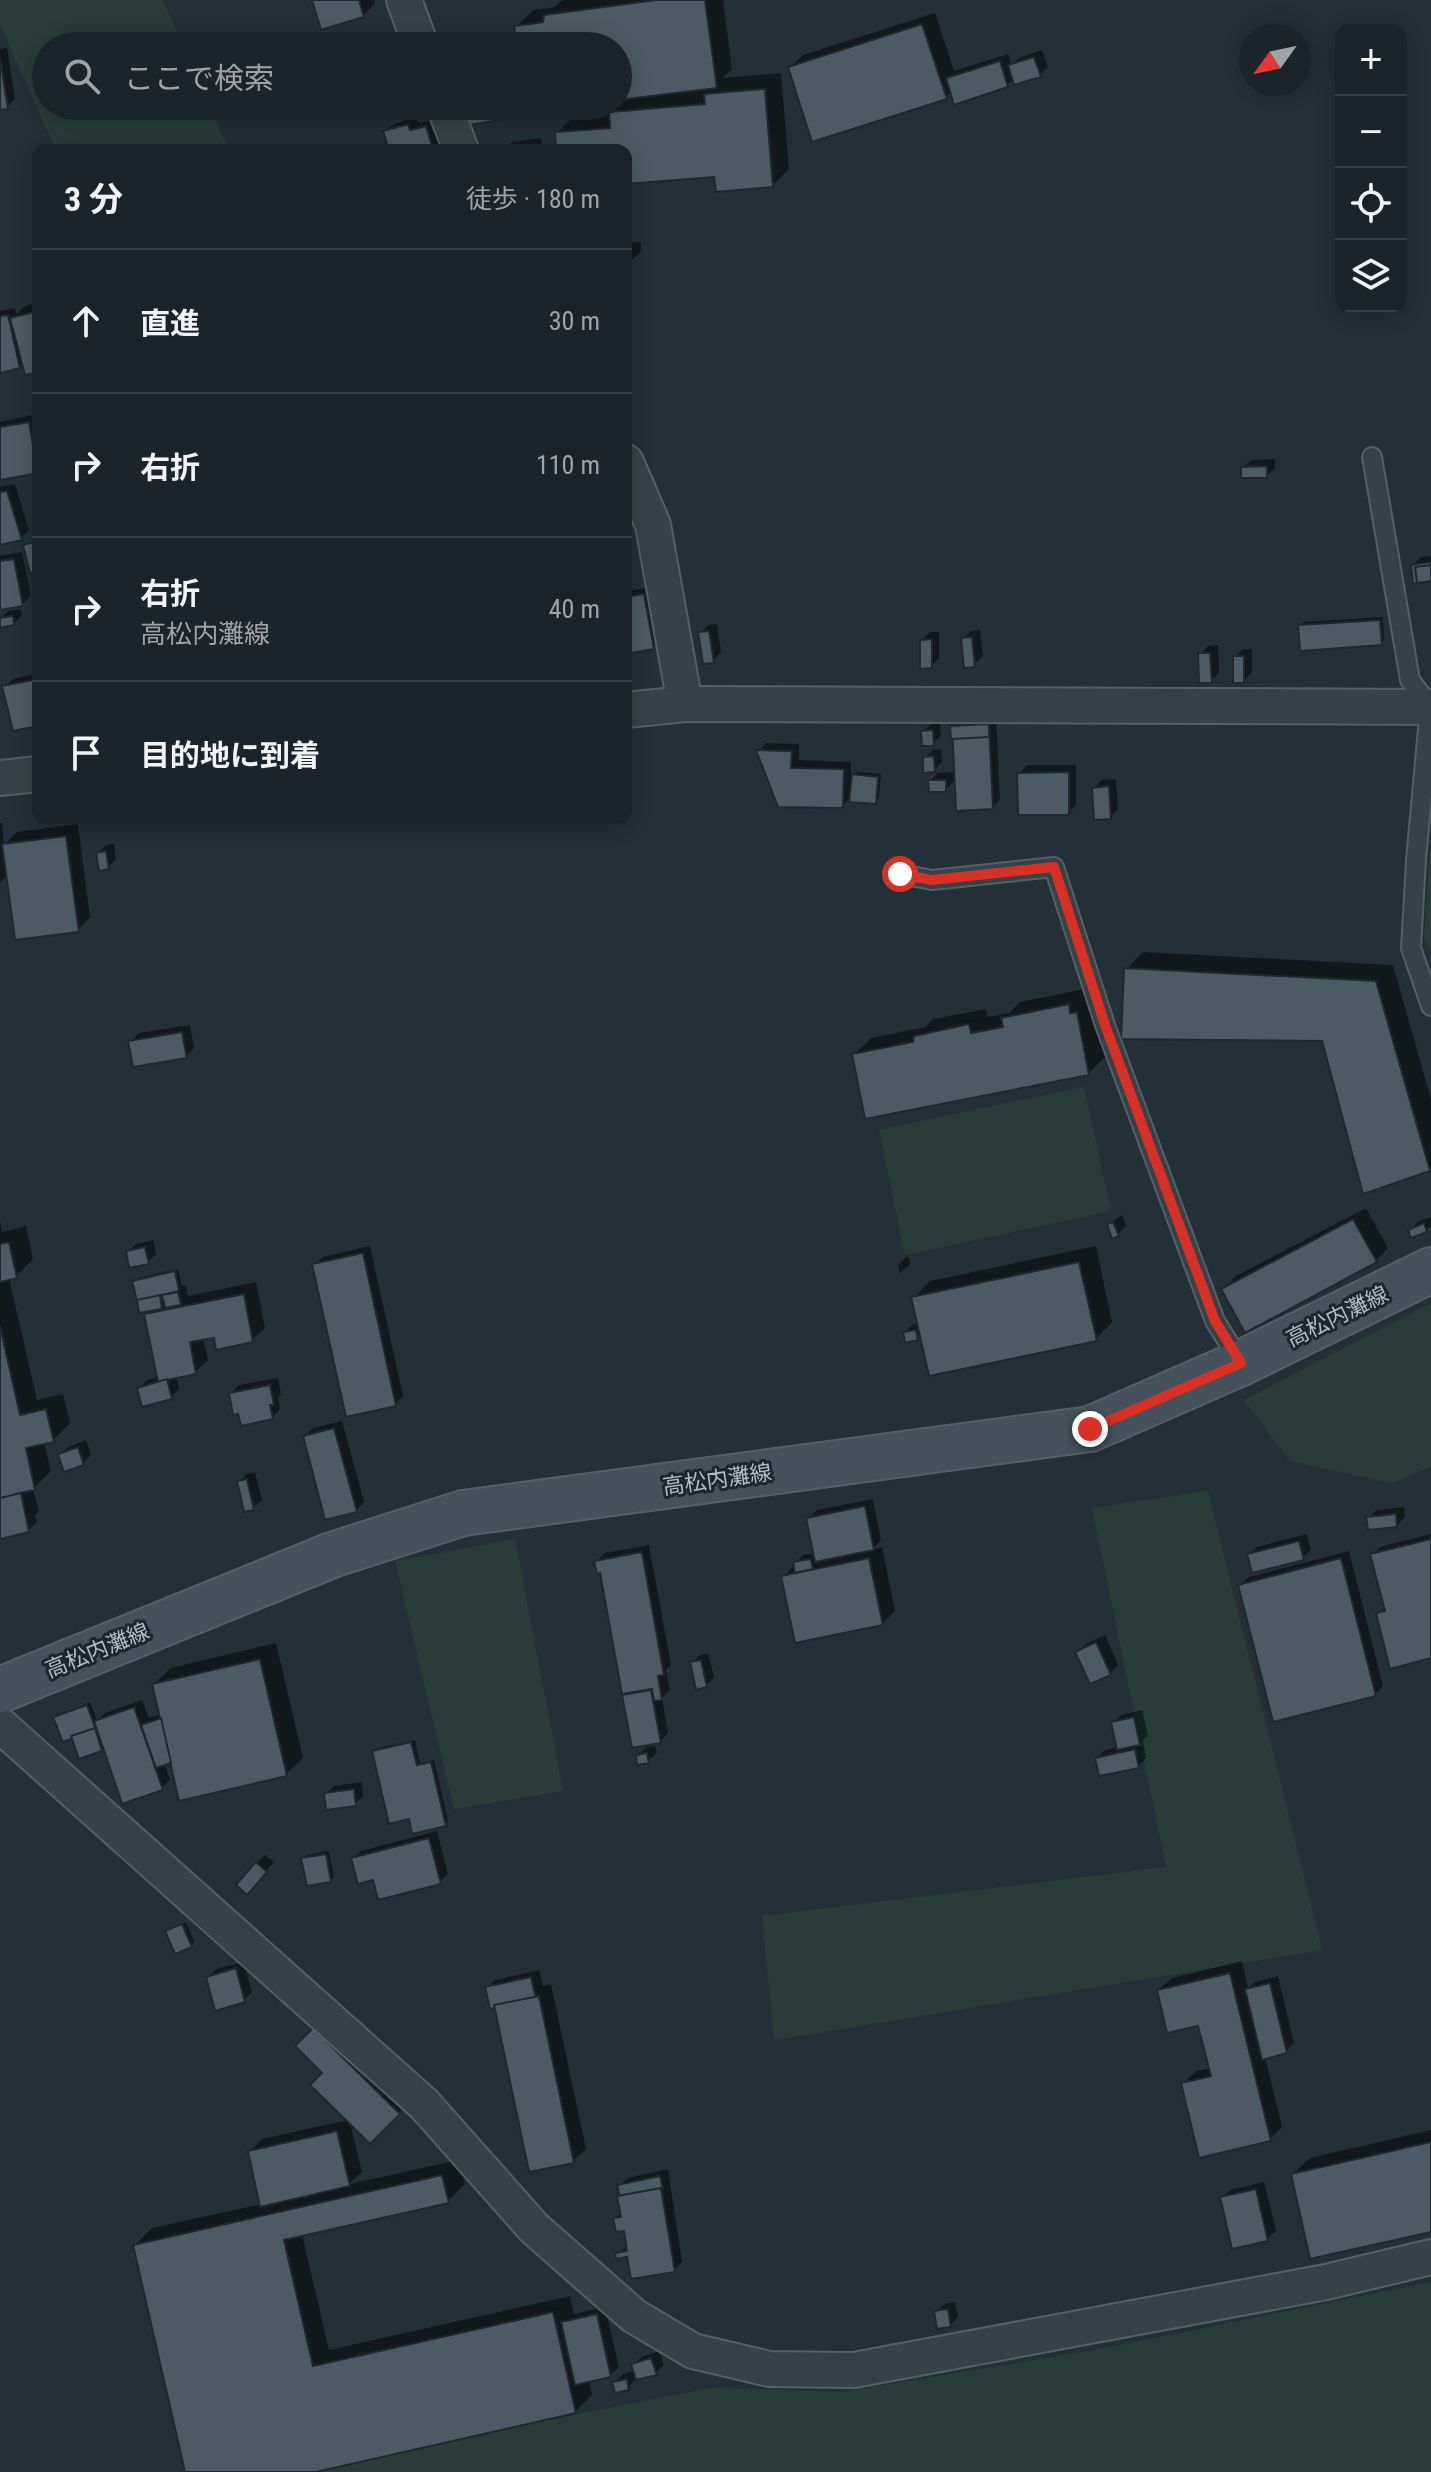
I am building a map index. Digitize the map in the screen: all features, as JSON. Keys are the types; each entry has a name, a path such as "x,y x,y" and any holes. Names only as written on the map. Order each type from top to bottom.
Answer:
{"main road":[{"name":"高松内灘線","path":"0,1690 332,1555 463,1513 1090,1429 1241,1363 1431,1270"}],"street":[{"path":"404,0 416,32"},
{"path":"449,120 459,144"},
{"path":"632,476 653,525 685,704"},
{"path":"632,709 685,704 1431,707"},
{"path":"0,778 32,775"},
{"path":"0,1725 424,2104 534,2228 634,2316 693,2351 769,2369 854,2370 1326,2282 1431,2257"}],"lane":[{"path":"1372,457 1410,680 1431,707 1411,948 1431,1006"},
{"path":"900,874 932,880 1054,867 1105,1025 1209,1306 1241,1363"}],"green space":[{"path":"0,0 163,0 177,32 32,32 32,96 0,25"},
{"path":"43,120 215,120 226,144 53,144"},
{"path":"1431,836 1431,953 1424,938"},
{"path":"1084,1087 1111,1211 905,1255 879,1130"},
{"path":"1431,1303 1431,1467 1392,1483 1290,1461 1244,1400"},
{"path":"1208,1491 1322,1950 774,2040 762,1916 1166,1867 1092,1508"},
{"path":"515,1539 563,1791 454,1809 395,1561"},
{"path":"1431,2282 1431,2472 278,2472 712,2388 844,2392 1100,2349"}],"building":[{"path":"312,0 359,0 364,17 321,30"},
{"path":"656,0 705,0 717,88 632,98 632,32 515,32 514,26 543,22 544,15"},
{"path":"922,24 947,99 812,142 788,67"},
{"path":"1034,57 1041,77 1014,85 1008,65"},
{"path":"0,58 8,109 0,110"},
{"path":"1000,61 1008,87 954,105 946,78"},
{"path":"765,89 773,187 716,192 714,177 632,184 632,144 556,144 555,132 610,128 610,120 632,120 632,110 705,104 704,94"},
{"path":"467,120 501,120 468,125"},
{"path":"408,124 410,130 426,126 431,144 387,144 383,131"},
{"path":"32,312 32,373 25,375 10,318"},
{"path":"8,315 20,368 0,373 0,316"},
{"path":"29,422 32,474 0,480 0,427"},
{"path":"1267,466 1267,478 1241,478 1241,467"},
{"path":"7,491 22,540 0,545 0,492"},
{"path":"32,543 32,572 30,573 23,545"},
{"path":"14,559 23,606 0,610 0,561"},
{"path":"1431,562 1431,581 1413,584 1411,565"},
{"path":"1431,565 1431,581 1417,583 1415,567"},
{"path":"644,594 654,649 632,653 632,596"},
{"path":"13,616 14,625 0,628 0,618"},
{"path":"1380,620 1382,645 1300,651 1298,625"},
{"path":"709,631 714,663 703,664 698,632"},
{"path":"972,637 975,667 964,668 961,638"},
{"path":"932,639 932,668 920,669 920,640"},
{"path":"1198,653 1210,653 1212,683 1199,683"},
{"path":"1233,656 1244,656 1244,683 1233,683"},
{"path":"32,680 32,727 13,731 2,686"},
{"path":"989,723 993,809 956,811 952,725"},
{"path":"989,724 989,737 951,739 950,726"},
{"path":"933,730 934,746 922,746 921,731"},
{"path":"756,750 792,751 791,768 844,769 843,808 778,807"},
{"path":"934,756 935,772 923,773 923,757"},
{"path":"1069,772 1069,815 1018,815 1017,773"},
{"path":"852,774 878,777 876,804 849,802"},
{"path":"928,780 946,780 946,792 929,792"},
{"path":"1109,786 1111,819 1094,820 1092,788"},
{"path":"66,836 79,932 15,940 2,844"},
{"path":"106,851 109,869 99,871 96,853"},
{"path":"1124,968 1376,981 1430,1171 1363,1194 1322,1041 1121,1039"},
{"path":"1069,1004 1070,1013 1077,1012 1089,1075 865,1119 852,1054 913,1042 914,1036 969,1024 971,1033 1003,1027 1001,1018"},
{"path":"182,1032 187,1058 133,1067 128,1041"},
{"path":"1353,1219 1377,1262 1245,1333 1221,1289"},
{"path":"1113,1222 1119,1236 1112,1239 1107,1224"},
{"path":"1424,1223 1427,1232 1411,1238 1408,1230"},
{"path":"9,1242 17,1278 0,1282 0,1244"},
{"path":"145,1247 149,1264 129,1268 126,1251"},
{"path":"363,1253 396,1406 346,1417 312,1264"},
{"path":"1079,1262 1097,1341 929,1376 911,1297"},
{"path":"175,1271 179,1291 137,1301 132,1281"},
{"path":"178,1292 181,1305 165,1308 162,1295"},
{"path":"244,1294 253,1342 216,1350 214,1338 190,1342 196,1374 158,1382 144,1314"},
{"path":"160,1295 162,1309 139,1313 137,1300"},
{"path":"0,1326 20,1415 46,1409 54,1442 26,1448 35,1490 15,1494 23,1530 0,1535"},
{"path":"916,1330 918,1340 905,1343 903,1332"},
{"path":"167,1379 172,1399 142,1407 137,1388"},
{"path":"270,1385 273,1419 241,1426 238,1414 233,1415 229,1393"},
{"path":"334,1428 357,1512 325,1520 303,1436"},
{"path":"78,1447 84,1465 64,1472 58,1454"},
{"path":"247,1479 254,1510 244,1512 237,1481"},
{"path":"21,1493 29,1532 0,1539 0,1498"},
{"path":"865,1506 874,1550 815,1562 806,1518"},
{"path":"1396,1514 1397,1527 1368,1530 1366,1517"},
{"path":"1431,1539 1431,1658 1390,1669 1376,1613 1385,1611 1370,1554"},
{"path":"1299,1541 1304,1560 1252,1573 1247,1554"},
{"path":"642,1552 664,1675 658,1676 662,1700 654,1701 652,1689 622,1694 600,1573 597,1574 594,1561"},
{"path":"869,1558 883,1625 795,1643 781,1576"},
{"path":"1341,1558 1376,1696 1273,1722 1238,1585"},
{"path":"811,1559 813,1569 795,1573 793,1562"},
{"path":"1096,1642 1111,1675 1090,1684 1075,1652"},
{"path":"260,1659 287,1776 179,1801 152,1684"},
{"path":"701,1660 707,1687 696,1690 690,1662"},
{"path":"651,1690 661,1743 632,1748 622,1695"},
{"path":"87,1705 96,1730 63,1742 53,1717"},
{"path":"134,1707 163,1790 122,1804 94,1721"},
{"path":"1134,1717 1140,1745 1117,1750 1111,1722"},
{"path":"161,1718 171,1763 156,1768 141,1725"},
{"path":"95,1728 102,1751 79,1759 71,1736"},
{"path":"411,1742 417,1765 431,1762 446,1826 412,1834 409,1819 389,1824 372,1751"},
{"path":"1135,1749 1139,1768 1099,1776 1095,1758"},
{"path":"647,1753 649,1763 637,1765 636,1755"},
{"path":"354,1789 356,1806 326,1810 324,1793"},
{"path":"429,1838 441,1884 378,1900 373,1880 358,1884 351,1858"},
{"path":"326,1854 331,1882 307,1886 301,1858"},
{"path":"256,1862 267,1872 247,1895 236,1885"},
{"path":"182,1924 192,1947 175,1954 165,1931"},
{"path":"236,1968 245,2002 215,2011 206,1977"},
{"path":"1230,1973 1271,2141 1199,2158 1181,2083 1211,2076 1198,2026 1167,2033 1157,1990"},
{"path":"531,1977 536,1999 490,2009 485,1987"},
{"path":"1270,1983 1287,2053 1262,2060 1245,1989"},
{"path":"539,1996 574,2163 529,2172 494,2005"},
{"path":"313,2028 400,2114 370,2144 310,2085 322,2073 295,2046"},
{"path":"337,2131 350,2186 260,2207 248,2151"},
{"path":"1431,2142 1431,2232 1310,2259 1291,2174"},
{"path":"442,2175 449,2203 284,2240 313,2366 553,2312 576,2413 316,2472 185,2472 133,2245"},
{"path":"660,2176 663,2189 620,2198 617,2185"},
{"path":"661,2188 675,2272 631,2279 627,2257 616,2259 615,2253 627,2251 624,2231 616,2232 613,2218 621,2217 617,2196"},
{"path":"1256,2189 1268,2241 1232,2249 1220,2197"},
{"path":"948,2309 951,2327 937,2329 934,2311"},
{"path":"597,2314 611,2377 575,2385 561,2322"},
{"path":"651,2358 657,2375 636,2380 631,2364"},
{"path":"627,2379 629,2390 615,2393 612,2382"}],"route":[{"path":"900,874 932,880 1054,867 1105,1025 1215,1321 1241,1363 1090,1429"}]}
